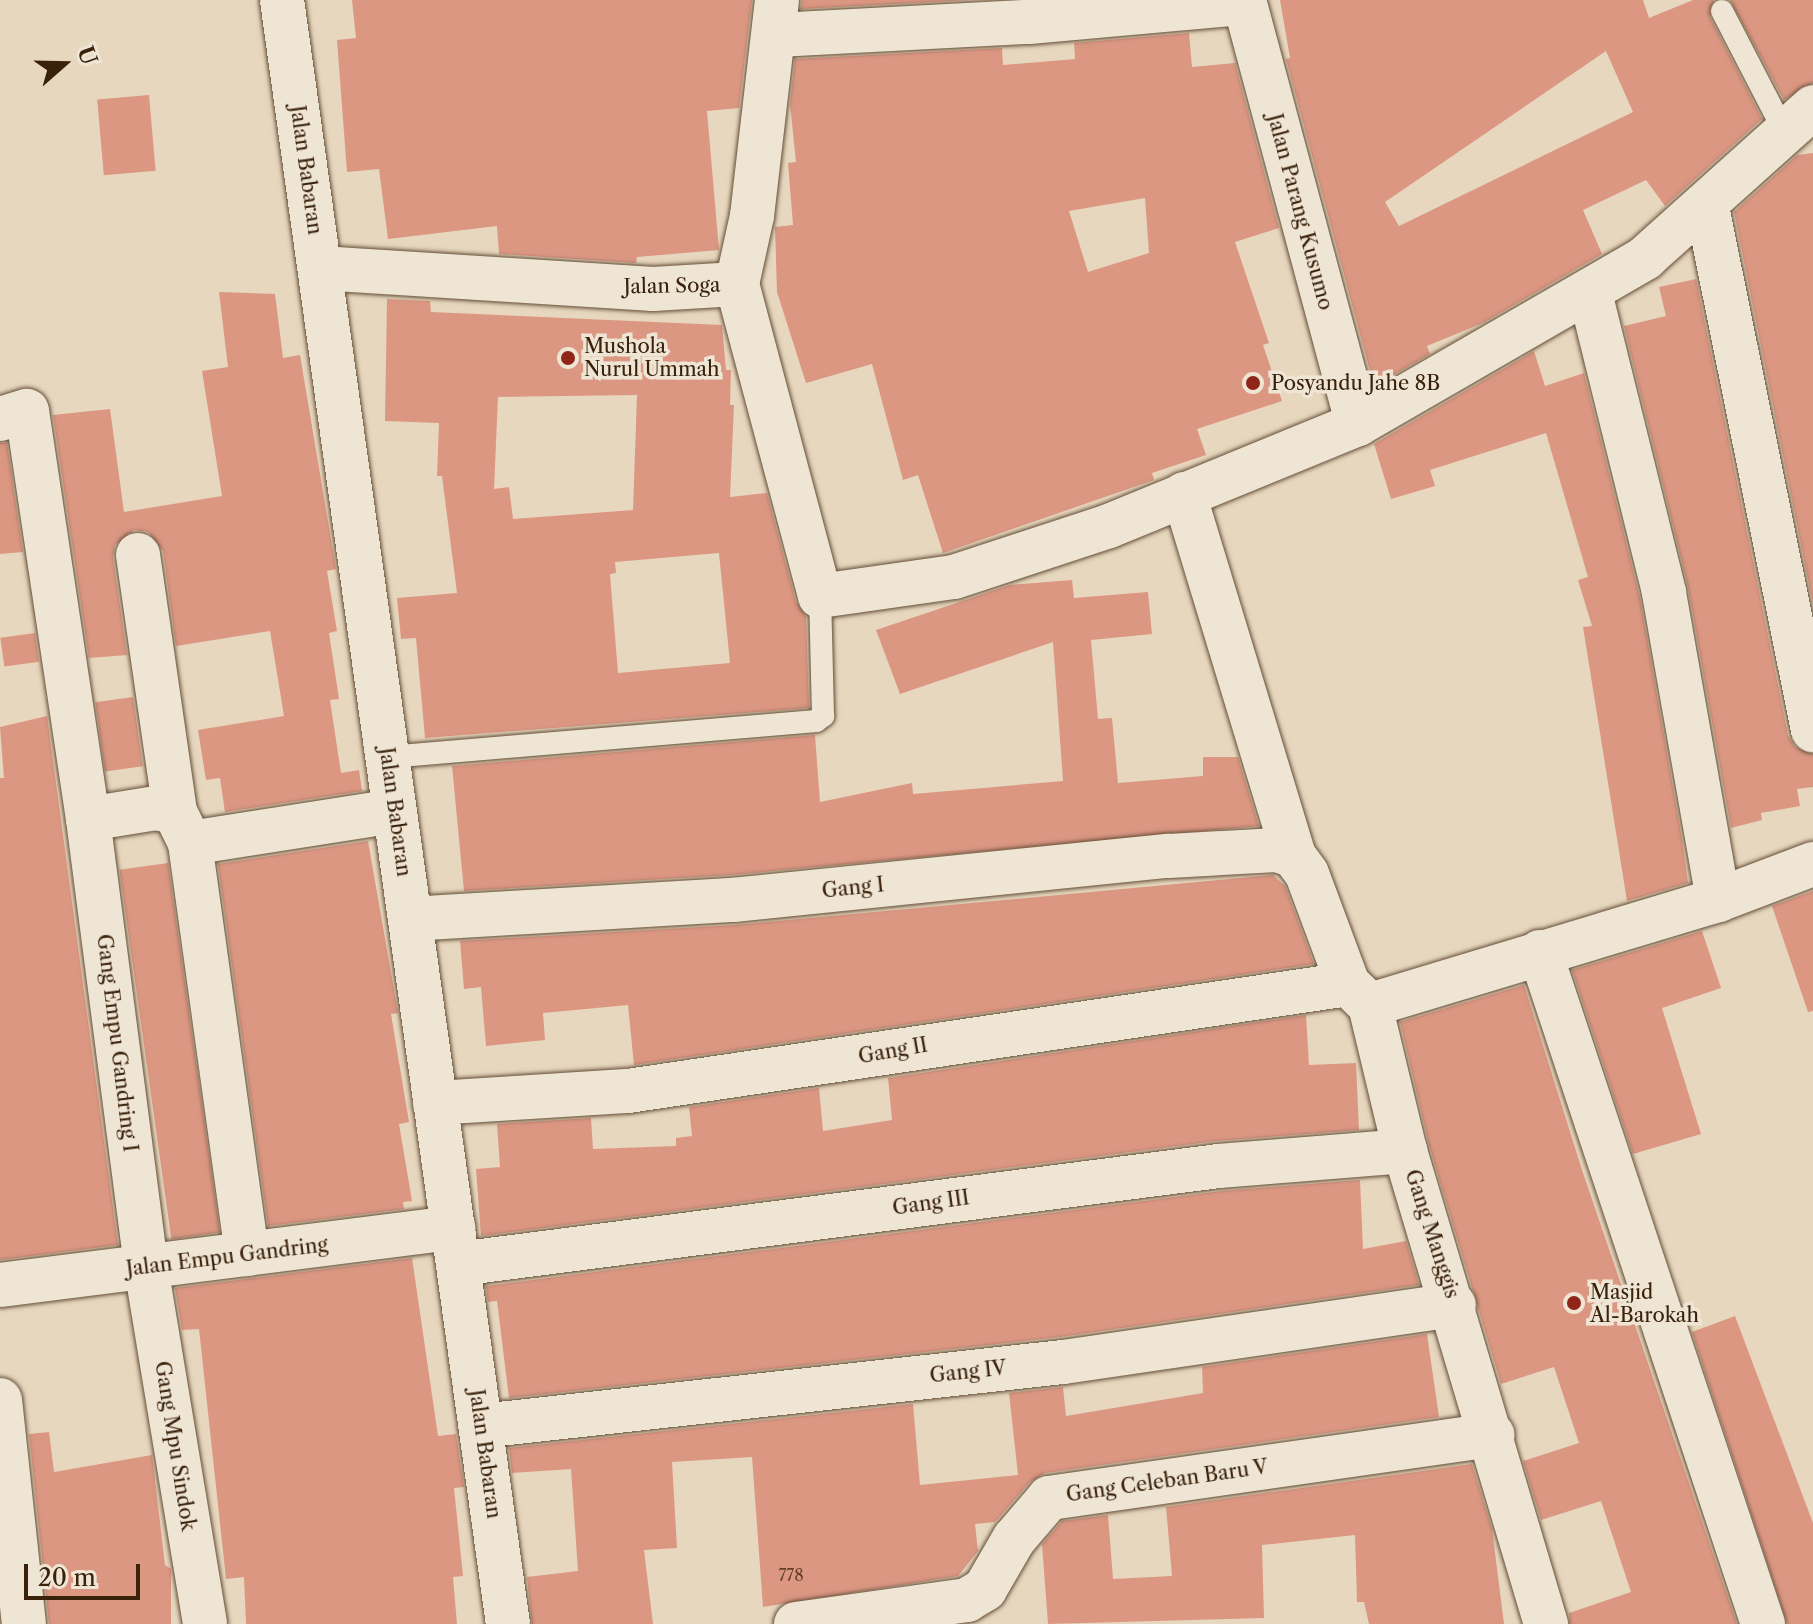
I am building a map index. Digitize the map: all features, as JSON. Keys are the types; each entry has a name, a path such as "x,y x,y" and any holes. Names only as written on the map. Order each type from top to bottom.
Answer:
{"street":[{"name":"Jalan Babaran","path":"282,0 508,1624"},
{"path":"777,18 1029,22 1244,1"},
{"name":"Jalan Parang Kusumo","path":"1244,1 1358,424"},
{"name":"Jalan Soga","path":"320,268 653,289 737,284 777,18"},
{"path":"737,284 820,596 954,577 1007,563 1358,424 1590,293 1645,258 1707,207 1799,120"},
{"path":"1707,207 1813,730"},
{"path":"1590,293 1664,593 1718,900"},
{"name":"Gang Empu Gandring I","path":"13,415 88,819 146,1267"},
{"name":"Gang Manggis","path":"1184,494 1294,856 1307,874 1359,995 1493,1435 1546,1624"},
{"path":"138,555 183,828 247,1254"},
{"path":"88,819 156,808 183,828 395,811"},
{"name":"Gang I","path":"410,919 714,902 1169,856 1277,850 1294,856"},
{"name":"Gang II","path":"435,1103 628,1091 1359,995 1540,952 1718,900 1813,864"},
{"path":"1540,952 1763,1624"},
{"name":"Gang III","path":"456,1246 1219,1166 1405,1151"},
{"name":"Jalan Empu Gandring","path":"0,1285 247,1254 456,1246"},
{"name":"Gang Mpu Sindok","path":"146,1267 205,1624"},
{"name":"Gang IV","path":"481,1426 1063,1362 1454,1305"},
{"path":"0,1400 24,1624"},
{"name":"Gang Celeban Baru V","path":"796,1624 967,1600 985,1589 1014,1539 1049,1498 1493,1435"}],"lane":[{"path":"1722,11 1799,120"},
{"path":"388,757 816,721 823,716 820,596"}],"building":[{"path":"352,0 752,0 739,108 707,111 719,250 637,257 636,263 499,254 497,226 388,239 379,169 347,172 337,40 356,38"},
{"path":"802,0 970,0 801,9"},
{"path":"1280,0 1643,0 1649,18 1693,0 1714,0 1710,17 1762,119 1665,206 1646,180 1583,210 1602,254 1483,323 1427,346 1430,354 1374,386 1286,59 1290,58","holes":["1606,51 1633,112 1399,226 1385,202"]},
{"path":"1730,0 1813,0 1813,83 1784,100"},
{"path":"1189,33 1192,67 1235,63 1279,228 1235,242 1269,343 1263,345 1282,401 1197,429 1206,455 1152,473 1154,480 943,553 918,475 903,480 872,364 806,383 777,292 775,227 793,225 788,163 796,162 790,104 795,59 1002,48 1003,65 1075,59 1074,43","holes":["1145,198 1149,253 1088,272 1069,211"]},
{"path":"149,95 156,171 104,175 97,100"},
{"path":"1813,153 1813,604 1734,212 1797,155"},
{"path":"1696,279 1788,735 1795,747 1813,754 1813,787 1797,789 1800,806 1761,813 1762,820 1731,828 1688,587 1624,326 1666,316 1659,287"},
{"path":"219,292 275,294 283,358 300,355 336,569 327,571 337,631 329,633 339,699 330,700 341,773 359,770 362,791 225,812 220,778 206,780 198,730 284,716 270,631 176,646 163,551 148,532 134,530 115,545 113,558 127,655 89,658 53,415 110,409 124,512 222,496 202,371 228,367"},
{"path":"387,299 430,301 431,312 722,325 726,370 731,370 730,405 734,405 730,497 767,493 796,602 806,616 809,708 425,738 416,638 401,639 397,598 457,593 442,476 437,476 439,423 385,421","holes":["637,395 633,510 513,519 509,487 494,489 498,397","719,553 730,663 618,673 610,574 616,573 615,562"]},
{"path":"1534,351 1545,386 1584,373 1640,598 1682,839 1688,883 1627,901 1583,627 1592,626 1578,580 1588,577 1546,433 1430,470 1435,486 1391,499 1374,444"},
{"path":"0,443 7,443 23,552 0,554"},
{"path":"1072,580 1074,598 1148,592 1152,634 1091,640 1098,719 1112,718 1118,783 1203,776 1203,757 1238,757 1259,826 731,875 464,891 452,766 815,735 820,802 912,783 913,794 1063,781 1053,642 900,694 876,630 1010,585"},
{"path":"35,633 39,662 4,667 0,638"},
{"path":"133,697 143,766 105,772 95,702"},
{"path":"47,716 118,1245 0,1260 0,778 4,778 0,727"},
{"path":"368,841 398,1013 391,1014 409,1122 399,1124 412,1201 403,1202 404,1209 268,1226 218,864"},
{"path":"168,863 220,1232 171,1239 119,870"},
{"path":"1273,875 1285,886 1314,964 634,1065 628,1005 543,1013 545,1040 486,1046 481,987 464,989 460,941 735,925"},
{"path":"1813,891 1813,1011 1808,1012 1772,906"},
{"path":"1702,931 1721,988 1662,1008 1701,1134 1633,1154 1572,970"},
{"path":"1524,985 1582,1170 1737,1624 1570,1624 1569,1613 1631,1592 1601,1501 1541,1520 1523,1461 1579,1443 1554,1367 1501,1384 1429,1145 1400,1022"},
{"path":"1306,1015 1309,1065 1356,1063 1359,1130 1216,1141 481,1236 476,1169 500,1167 497,1124 591,1118 593,1149 676,1146 676,1138 692,1136 689,1107 819,1088 823,1131 892,1120 888,1078"},
{"path":"1360,1180 1363,1249 1406,1241 1419,1285 1060,1337 509,1398 497,1301 488,1302 486,1286 1222,1191"},
{"path":"412,1258 438,1436 456,1434 464,1487 454,1488 463,1576 453,1577 457,1624 246,1624 244,1577 226,1579 199,1329 182,1330 175,1288"},
{"path":"1735,1316 1813,1523 1813,1624 1787,1624 1692,1332"},
{"path":"1427,1334 1439,1417 1045,1473 1030,1482 995,1522 975,1524 978,1551 958,1576 763,1607 752,1457 672,1462 677,1548 644,1550 653,1624 532,1624 527,1577 578,1571 571,1469 512,1473 509,1448 913,1404 920,1485 1018,1475 1009,1393 1063,1387 1066,1416 1203,1393 1202,1367"},
{"path":"49,1432 54,1472 152,1455 165,1565 171,1569 171,1624 49,1624 29,1434"},
{"path":"1472,1464 1492,1529 1504,1624 1369,1624 1364,1602 1357,1602 1355,1535 1262,1545 1264,1618 1048,1624 1042,1544 1062,1521 1108,1515 1113,1579 1172,1576 1166,1507"}],"place":[{"name":"Mushola Nurul Ummah","path":"568,358"},
{"name":"Posyandu Jahe 8B","path":"1253,383"},
{"name":"Masjid Al-Barokah","path":"1574,1303"}]}
